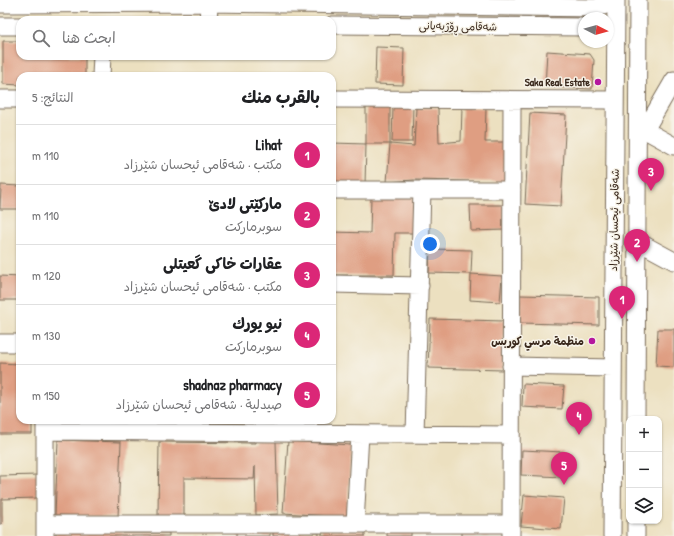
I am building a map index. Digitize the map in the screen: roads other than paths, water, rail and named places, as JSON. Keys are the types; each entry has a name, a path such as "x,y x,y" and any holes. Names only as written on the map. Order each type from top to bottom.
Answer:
{"street":[{"name":"شەقامی ئیحسان شێرزاد","path":"614,20 616,0"},
{"name":"شەقامی ئیحسان شێرزاد","path":"636,416 637,242 641,130 638,0"},
{"name":"شەقامی ڕۆژبەیانی","path":"0,4 52,2 335,2 603,9"},
{"path":"208,3 209,16"},
{"name":"شەقامی ڕۆژبەیانی","path":"336,24 578,27"},
{"path":"0,26 16,26"},
{"name":"شەقامی ئیحسان شێرزاد","path":"612,536 616,100 613,48"},
{"path":"101,72 102,60"},
{"path":"674,80 641,130 674,146"},
{"path":"0,99 16,99"},
{"path":"336,99 616,100"},
{"path":"511,435 360,434 285,427 45,426 45,530 224,530 355,524 511,530 512,100"},
{"path":"336,190 512,190"},
{"path":"416,434 422,190"},
{"path":"637,242 674,261"},
{"path":"336,284 420,286"},
{"path":"613,332 637,332"},
{"path":"0,343 16,343"},
{"path":"512,366 613,368"},
{"path":"355,524 360,434"},
{"path":"636,524 636,536"}],"place":[{"name":"Saka Real Estate","path":"598,82"},
{"name":"عقارات خاكى گعیتلى","path":"651,191"},
{"name":"مارکێتی لادێ","path":"637,262"},
{"name":"Lihat","path":"622,319"},
{"name":"منظمة مرسي كوربس","path":"592,341"},
{"name":"نيو يورك","path":"579,435"},
{"name":"shadnaz pharmacy","path":"564,485"}]}
